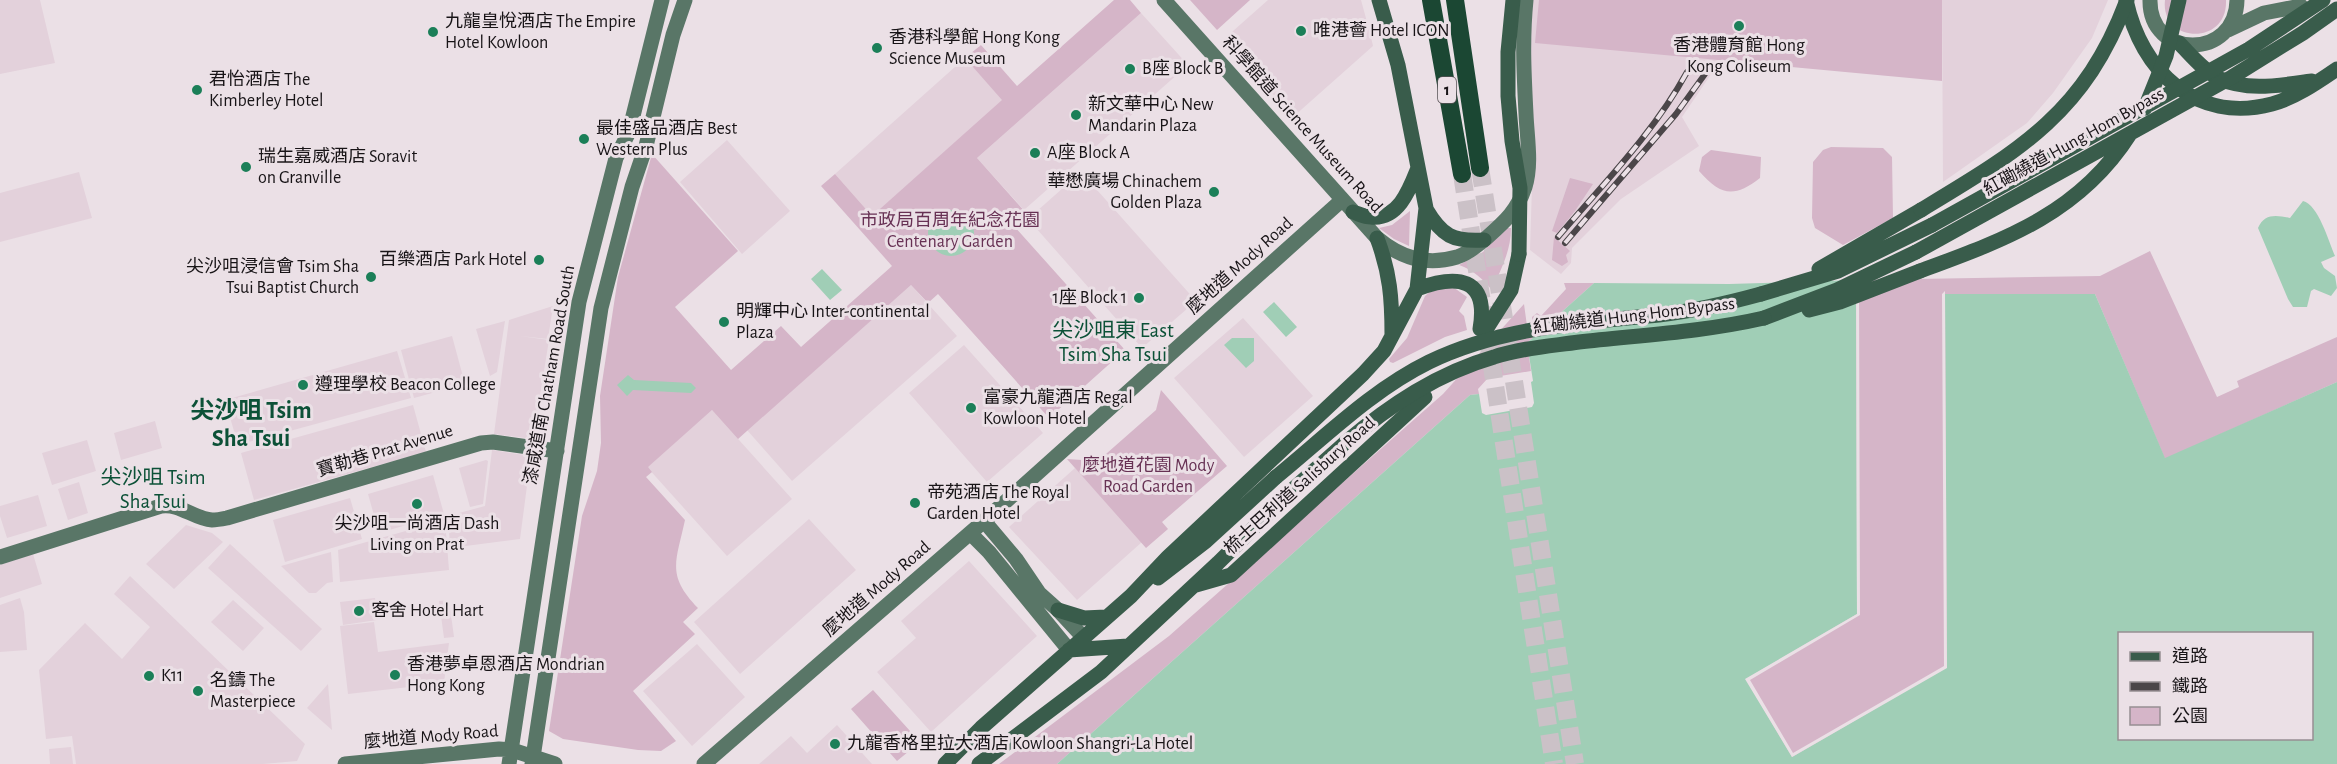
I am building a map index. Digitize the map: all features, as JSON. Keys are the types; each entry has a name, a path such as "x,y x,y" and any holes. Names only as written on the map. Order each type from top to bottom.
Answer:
{"highway":[{"name":"1","path":"1431,0 1462,174"},
{"name":"1","path":"1455,0 1480,168"}],"main road":[{"path":"1379,0 1398,65 1426,208 1436,225 1446,235 1457,239 1484,240"},
{"path":"1417,289 1445,280 1465,283 1475,291 1481,304 1482,330 1511,290 1519,254 1520,188 1512,141 1508,69 1513,0"},
{"path":"2126,0 2134,33 2149,60 2168,80 2186,93 2205,102 2227,108 2263,106 2287,99 2337,69"},
{"path":"1791,285 1969,182 2043,129 2073,98 2090,75 2113,35 2126,0"},
{"path":"1764,318 1812,310 1840,302 1985,247 2030,227 2074,198 2115,156 2142,115 2166,56 2179,0"},
{"name":"紅磡繞道 Hung Hom Bypass","path":"1206,541 1276,477 1385,389 1418,368 1456,350 1529,330 1570,323 1699,309 1838,271 1919,232 2240,54 2323,0"},
{"name":"紅磡繞道 Hung Hom Bypass","path":"1218,563 1291,491 1384,412 1422,388 1469,365 1507,353 1704,330 1764,318 1837,290 1916,252 2232,77 2337,9"},
{"path":"2180,43 2199,63 2218,78 2245,86 2273,86 2322,79"},
{"path":"1353,212 1372,218 1395,210 1407,193 1418,168"},
{"name":"梳士巴利道 Salisbury Road","path":"1131,596 1168,557 1363,374 1384,351 1417,289 1426,208"},
{"path":"1377,238 1386,260 1392,293 1392,338"},
{"name":"梳士巴利道 Salisbury Road","path":"1190,587 1231,575 1425,397"},
{"name":"梳士巴利道 Salisbury Road","path":"945,764 981,728 1106,617 1206,541"},
{"name":"梳士巴利道 Salisbury Road","path":"979,764 1101,672 1218,563"},
{"path":"1058,610 1084,618 1106,617"},
{"path":"1069,650 1128,646"}],"street":[{"name":"漆咸道南 Chatham Road South","path":"510,757 579,302 616,158 629,132 662,0"},
{"path":"533,760 601,308 632,187 646,146 673,35 685,0"},
{"name":"科學館道 Science Museum Road","path":"1164,0 1377,238 1390,249 1407,258 1421,259"},
{"path":"1421,259 1442,260 1465,255 1502,226 1512,214 1525,186 1528,171 1522,40 1526,0"},
{"path":"2150,0 2155,23 2166,36 2180,43 2194,46 2216,39 2226,31 2264,13 2301,6"},
{"path":"2226,31 2233,20 2237,0"},
{"name":"麼地道 Mody Road","path":"704,764 984,521 1342,200"},
{"path":"584,282 612,264"},
{"name":"寶勒巷 Prat Avenue","path":"0,557 161,506 178,507 212,520 226,518 475,444 493,442 556,451"},
{"path":"984,521 1016,559 1039,593 1084,638"},
{"path":"970,533 994,558 1069,650"},
{"name":"麼地道 Mody Road","path":"345,764 484,749 510,757 555,764"}],"shaded area":[{"path":"0,0 40,0 55,63 0,74"},
{"path":"1268,0 1361,0 1373,46 1293,117 1224,39"},
{"path":"1529,0 1753,0 1720,61 1682,117 1699,146 1621,199 1572,248 1571,263 1561,274 1530,250 1533,154"},
{"path":"1942,0 2108,0 2092,38 2053,93 2027,123 1943,182"},
{"name":"新文華中心 New Mandarin Plaza","path":"1141,13 1188,65 1024,210 977,158"},
{"path":"965,58 1003,100 872,216 835,174"},
{"path":"727,140 790,211 742,254 680,182"},
{"path":"79,172 92,218 0,242 0,193"},
{"path":"1081,172 1196,301 1142,348 1028,219"},
{"path":"2303,201 2318,216 2335,256 2321,262 2324,268 2335,276 2337,288 2331,296 2314,289 2311,291 2307,307 2293,307 2258,228 2267,217 2290,218"},
{"path":"951,210 967,217 974,233 967,249 951,256 935,249 928,233 935,217"},
{"path":"822,269 842,290 830,300 811,279"},
{"path":"1856,280 1857,614 1746,679 1792,757 1947,667 1945,294 2095,294 2165,458 2337,382 2337,764 1057,764 1470,395 1479,394 1482,413 1486,415 1532,407 1534,403 1531,382 1533,381 1527,343 1594,283 1729,284"},
{"path":"911,285 957,336 792,481 747,430"},
{"path":"1274,302 1297,327 1286,337 1263,312"},
{"path":"553,306 548,339 520,336 549,340 533,439 494,434 509,320"},
{"path":"1243,318 1313,396 1244,457 1174,378"},
{"path":"505,321 497,372 490,376 476,329"},
{"path":"452,336 465,384 414,398 401,350"},
{"path":"1232,338 1254,338 1254,361 1246,368 1224,345"},
{"name":"富豪九龍酒店 Regal Kowloon Hotel","path":"964,345 1043,433 987,482 909,393"},
{"path":"397,351 411,398 238,445 225,400"},
{"path":"628,375 634,380 691,383 696,388 691,393 633,390 627,396 617,385"},
{"path":"413,405 426,452 254,500 241,453"},
{"path":"712,410 792,499 727,556 647,467"},
{"path":"155,421 162,448 121,460 114,433"},
{"path":"87,440 96,471 52,485 42,453"},
{"path":"492,450 524,455 530,463 520,539 450,548 448,516 485,506"},
{"path":"488,461 483,504 470,507 459,468"},
{"path":"1075,468 1142,542 1077,600 1009,527"},
{"name":"尖沙咀一尚酒店 Dash Living on Prat","path":"433,475 444,514 379,533 368,494"},
{"path":"79,482 88,513 68,520 58,489"},
{"path":"38,495 47,526 7,538 0,516 0,506"},
{"path":"350,498 362,539 285,562 273,520"},
{"path":"809,519 856,570 740,674 694,622"},
{"path":"445,520 449,570 340,582 338,550"},
{"path":"186,525 212,533 223,542 174,589 146,564"},
{"path":"230,544 322,629 301,651 208,568"},
{"path":"331,552 333,582 327,583 316,593 309,593 281,566"},
{"path":"33,554 42,584 0,598 0,565"},
{"path":"969,561 1037,636 931,732 877,672 916,638 901,621"},
{"name":"K11","path":"130,576 305,744 297,761 263,764 76,764 72,736 46,739 39,670 85,623 122,659 150,627 114,594"},
{"path":"20,598 24,612 27,650 0,652 0,605"},
{"path":"375,598 377,620 343,625 340,602"},
{"path":"233,600 264,628 243,651 211,622"},
{"path":"449,600 454,637 444,638 439,601"},
{"name":"香港夢卓恩酒店 Mondrian Hong Kong","path":"374,622 378,652 449,643 444,683 348,694 340,626"},
{"path":"697,644 745,697 692,746 643,691"},
{"path":"328,684 332,730 307,708"},
{"name":"九龍香格里拉大酒店 Kowloon Shangri-La Hotel","path":"837,725 872,764 759,764 791,736 807,753"},
{"path":"71,747 73,764 50,764 49,749"}],"green space":[{"name":"市政局百周年紀念花園 Centenary Garden","path":"1114,0 1130,0 1141,13 977,158 1027,214 1014,226 1125,350 1049,418 938,294 928,303 911,285 738,439 712,410 648,467 652,472 646,477 685,520 677,558 677,577 698,608 683,622 695,634 633,691 676,741 661,751 638,750 563,739 549,731 582,516 597,471 601,443 600,396 618,277 652,154 738,251 675,307 731,370 781,326 801,347 892,266 821,186 835,174 872,216 1002,100 965,58 981,45 1017,86"},
{"path":"1190,0 1250,0 1217,30"},
{"name":"香港體育館 Hong Kong Coliseum","path":"1539,0 1942,0 1942,81 1535,43"},
{"path":"2165,0 2226,0 2224,15 2217,26 2206,32 2194,34 2173,25 2166,14"},
{"path":"1831,147 1883,148 1892,157 1893,218 1843,245 1815,228 1812,218 1813,162 1823,150"},
{"path":"1711,150 1761,157 1760,178 1743,189 1735,191 1721,189 1714,185 1699,171 1702,157"},
{"path":"1570,178 1593,184 1557,233 1552,231"},
{"path":"1410,211 1409,246 1379,228 1392,225"},
{"path":"1505,228 1511,228 1509,244 1492,290 1477,275 1459,265 1483,252"},
{"path":"1554,237 1570,251 1566,255 1568,262 1562,266 1552,260"},
{"path":"2150,251 2217,397 2239,387 2237,381 2337,337 2337,382 2165,459 2095,294 1947,668 1792,757 1745,679 1857,614 1856,280 2100,276"},
{"path":"1564,283 1594,283 1527,343 1531,371 1488,378 1478,389 1479,394 1470,395 1057,764 999,764 1169,636 1443,394 1524,304 1527,326 1533,325 1532,317 1537,313 1541,316 1566,289"},
{"path":"1453,287 1467,297 1459,311 1464,316 1467,330 1445,337 1393,363 1390,362 1389,359 1407,338 1425,296 1433,289"},
{"name":"麼地道花園 Mody Road Garden","path":"1161,390 1227,466 1162,522 1168,529 1146,548 1067,459 1098,461 1156,410"},
{"path":"873,690 920,742 897,761 851,709"}],"pier":[{"path":"1856,280 1859,280 1860,615 1750,680 1793,753 1944,666 1942,294 1945,291 1947,668 1792,757 1745,679 1857,614"}],"tunnel":[{"path":"1480,168 1575,764"},
{"path":"1462,174 1554,764"}],"railway":[{"path":"1558,237 1643,137 1674,95 1687,72"},
{"path":"1565,243 1676,114 1705,74"}],"place":[{"name":"香港體育館 Hong Kong Coliseum","path":"1739,26"},
{"name":"唯港薈 Hotel ICON","path":"1301,31"},
{"name":"九龍皇悅酒店 The Empire Hotel Kowloon","path":"433,32"},
{"name":"香港科學館 Hong Kong Science Museum","path":"877,48"},
{"name":"B座 Block B","path":"1130,69"},
{"name":"君怡酒店 The Kimberley Hotel","path":"197,90"},
{"name":"新文華中心 New Mandarin Plaza","path":"1076,115"},
{"name":"最佳盛品酒店 Best Western Plus","path":"584,139"},
{"name":"A座 Block A","path":"1035,153"},
{"name":"瑞生嘉威酒店 Soravit on Granville","path":"246,167"},
{"name":"華懋廣場 Chinachem Golden Plaza","path":"1214,192"},
{"name":"百樂酒店 Park Hotel","path":"539,260"},
{"name":"尖沙咀浸信會 Tsim Sha Tsui Baptist Church","path":"371,277"},
{"name":"1座 Block 1","path":"1139,298"},
{"name":"明輝中心 Inter-continental Plaza","path":"724,322"},
{"name":"遵理學校 Beacon College","path":"303,385"},
{"name":"富豪九龍酒店 Regal Kowloon Hotel","path":"971,408"},
{"name":"帝苑酒店 The Royal Garden Hotel","path":"915,503"},
{"name":"尖沙咀一尚酒店 Dash Living on Prat","path":"417,504"},
{"name":"客舍 Hotel Hart","path":"359,611"},
{"name":"香港夢卓恩酒店 Mondrian Hong Kong","path":"395,675"},
{"name":"K11","path":"149,676"},
{"name":"名鑄 The Masterpiece","path":"198,691"},
{"name":"九龍香格里拉大酒店 Kowloon Shangri-La Hotel","path":"835,744"}],"district":[{"name":"尖沙咀東 East Tsim Sha Tsui","path":"1113,342"},
{"name":"尖沙咀 Tsim Sha Tsui","path":"251,425"},
{"name":"尖沙咀 Tsim Sha Tsui","path":"153,489"}]}
